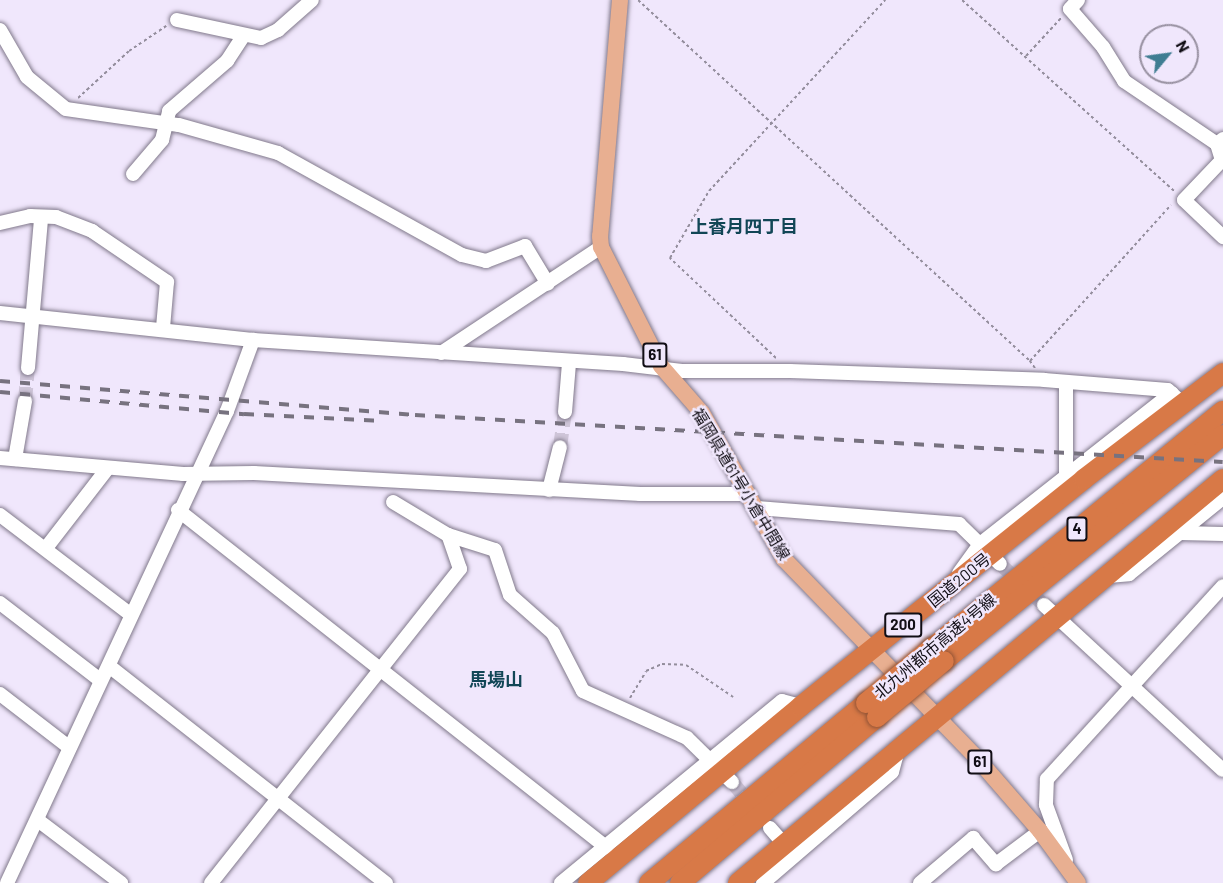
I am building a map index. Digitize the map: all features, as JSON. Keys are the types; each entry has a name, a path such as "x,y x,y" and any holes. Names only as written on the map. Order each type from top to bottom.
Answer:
{"highway":[{"name":"国道200号","path":"588,883 721,771 945,591 1177,398 1223,373"},
{"name":"北九州都市高速4号線","path":"649,883 938,655 1223,411"},
{"name":"北九州都市高速4号線","path":"938,655 1223,435"},
{"path":"751,880 789,851 899,747 1050,611 1104,577 1223,479"},
{"name":"北九州都市高速4号線","path":"680,883 740,832 871,710"},
{"path":"687,883 740,832"}],"main road":[{"path":"601,247 620,0"},
{"name":"福岡県道61号小倉中間線","path":"601,247 661,366 702,413 784,559 936,715 1040,831 1074,877"}],"street":[{"path":"177,20 243,36 261,38 278,30 312,0"},
{"path":"1074,4 1124,81 1220,142 1222,160 1182,198 1223,237"},
{"path":"0,30 27,77 66,109 167,124 278,153 462,255 486,261 525,246 548,284"},
{"path":"133,174 162,140 169,111 227,61 243,36"},
{"path":"0,223 30,216 56,217 92,231 166,282 163,328"},
{"path":"28,368 41,218"},
{"path":"441,353 601,247"},
{"path":"0,313 163,328 253,340 569,363 661,366 682,371 790,371 1044,380 1168,390 1177,398 1065,475 990,554 959,524 753,501 108,469 4,459 25,401"},
{"path":"7,883 39,821 130,614 227,411 253,340"},
{"path":"565,412 569,363"},
{"path":"1065,475 1066,382"},
{"path":"549,490 560,447"},
{"path":"46,548 108,469"},
{"path":"1104,577 1129,574 1223,498"},
{"path":"393,502 448,535 495,550 510,595 553,633 583,691 631,710 687,738 721,771 606,847 561,883"},
{"path":"178,510 606,847"},
{"path":"0,515 130,614"},
{"path":"1180,533 1223,534"},
{"path":"211,883 460,568 448,535"},
{"path":"1074,877 1046,805 1047,779 1223,586"},
{"path":"0,603 100,680"},
{"path":"1050,611 1223,770"},
{"path":"109,666 386,883"},
{"path":"0,694 70,748"},
{"path":"39,821 121,883"},
{"path":"770,828 789,851"},
{"path":"920,883 973,838 996,864 1040,831"}],"path":[{"path":"638,0 1030,361 1044,380"},
{"path":"790,371 670,258 709,191 885,0"},
{"path":"962,0 1182,198 1030,361"},
{"path":"1026,56 1074,4"},
{"path":"66,109 129,51 177,20"},
{"path":"631,710 629,700 634,686 646,671 662,664 686,665 733,698"}],"tunnel":[{"path":"25,401 28,368"},
{"path":"560,447 565,412"},
{"path":"1000,564 1044,605"},
{"path":"732,782 754,808"}],"railway":[{"path":"0,381 415,415 1223,462"},
{"path":"0,392 244,414 383,421"}],"district":[{"name":"上香月四丁目","path":"744,226"},
{"name":"馬場山","path":"496,679"}]}
